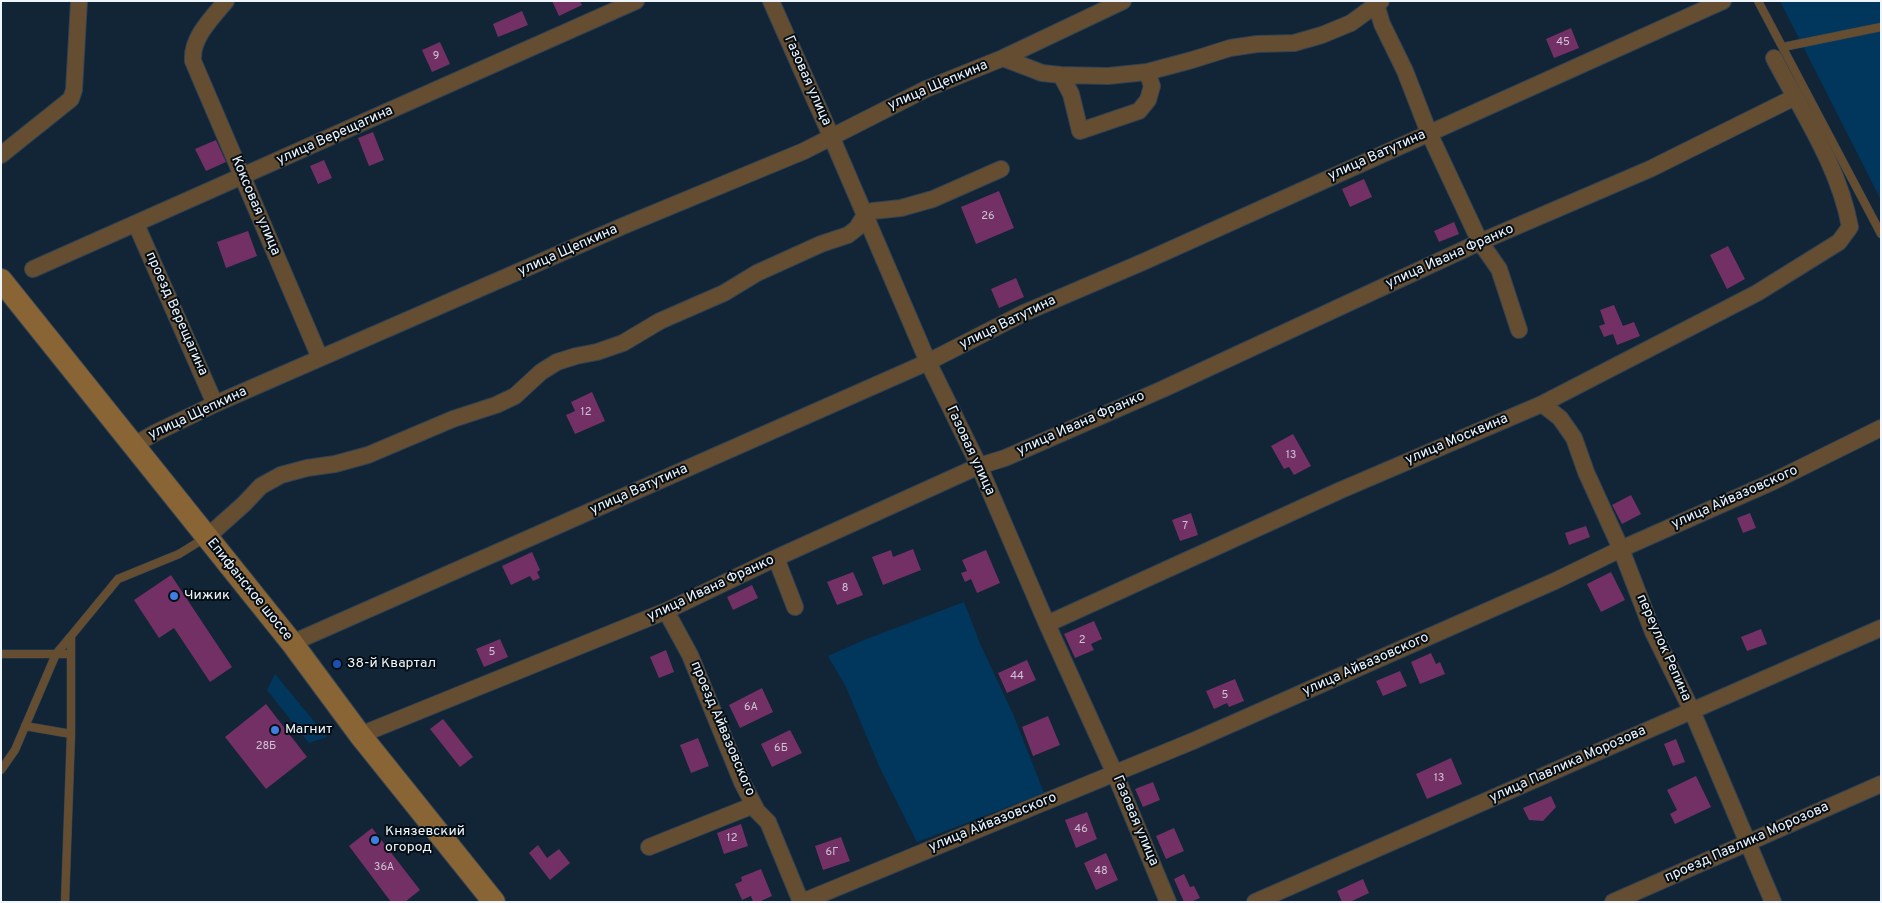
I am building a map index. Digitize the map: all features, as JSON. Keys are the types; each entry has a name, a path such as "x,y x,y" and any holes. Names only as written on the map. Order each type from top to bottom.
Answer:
{"main road":[{"name":"Епифанское шоссе","path":"1,280 292,643 360,735 494,902"}],"street":[{"path":"1,155 70,99 74,90 79,1"},
{"name":"Коксовая улица","path":"226,1 198,35 192,54 196,70 320,358"},
{"name":"улица Верещагина","path":"33,269 636,1"},
{"name":"Газовая улица","path":"771,1 832,136 928,362 979,466 1047,624 1115,774 1168,902"},
{"name":"улица Щепкина","path":"134,445 155,432 215,404 623,226 804,151 926,89 1003,58 1124,1"},
{"name":"улица Ватутина","path":"292,643 928,362 1024,313 1143,262 1720,2"},
{"path":"1377,3 1382,24 1405,71 1429,133 1480,242 1499,269 1520,330"},
{"name":"улица Щепкина","path":"1003,58 1042,73 1061,75 1108,76 1147,72 1230,48 1257,44 1294,43 1322,35 1351,23 1377,3"},
{"path":"1779,52 1795,97"},
{"path":"1061,75 1071,94 1080,131 1138,111 1148,100 1152,86 1147,72"},
{"name":"улица Москвина","path":"1047,624 1341,490 1542,404 1757,293 1839,242 1850,228 1847,210 1826,154 1795,97"},
{"name":"улица Ивана Франко","path":"360,735 666,611 776,558 979,466 1004,458 1163,389 1480,242 1650,168 1795,97"},
{"path":"207,537 261,486 281,475 368,455 453,420 496,405 515,396 541,372 557,362 623,343 660,321 724,293 757,273 821,244 848,235 857,228 865,215 873,211 901,208 933,199 1001,169"},
{"name":"проезд Верещагина","path":"136,224 215,404"},
{"name":"переулок Репина","path":"1542,404 1560,418 1574,438 1586,472 1621,548 1653,632 1692,711 1774,902"},
{"name":"улица Айвазовского","path":"802,902 1115,774 1555,581 1621,548 1772,482 1881,428"},
{"path":"776,558 795,607"},
{"name":"проезд Айвазовского","path":"666,611 690,654 742,782 757,811 768,822 802,902"},
{"name":"улица Павлика Морозова","path":"1255,902 1881,628"},
{"name":"проезд Павлика Морозова","path":"1613,902 1881,784"},
{"path":"649,847 754,804"}],"lane":[{"path":"1758,1 1779,52 1878,224 1881,234"},
{"path":"1779,52 1881,28"},
{"path":"1,770 15,750 56,654 118,579 179,554 207,537"},
{"path":"65,902 71,734 71,636"},
{"path":"1,654 70,654"},
{"path":"25,726 71,734"}],"shaded area":[{"path":"1780,1 1881,1 1881,200"},
{"path":"964,602 981,646 1013,714 1044,793 917,842 879,766 846,687 828,656 864,640"},
{"path":"275,674 327,737 309,743 267,690"}],"building":[{"path":"552,1 580,1 582,5 559,16"},
{"path":"522,11 528,25 498,37 493,24"},
{"path":"1571,28 1579,48 1554,58 1546,39"},
{"path":"440,42 450,64 432,72 422,50"},
{"path":"373,132 384,160 369,166 358,138"},
{"path":"216,140 226,162 206,171 195,149"},
{"path":"324,160 332,178 318,184 310,166"},
{"path":"1364,179 1372,197 1350,207 1342,189"},
{"path":"999,191 1014,228 976,244 961,207"},
{"path":"1454,222 1459,234 1439,242 1434,231"},
{"path":"248,231 257,256 226,268 217,242"},
{"path":"1728,246 1745,279 1727,289 1710,255"},
{"path":"1016,278 1024,297 999,308 991,289"},
{"path":"1614,305 1623,326 1634,322 1640,336 1617,345 1613,334 1604,337 1599,326 1605,324 1600,310"},
{"path":"592,392 605,421 575,434 566,415 575,411 571,402"},
{"path":"1293,434 1311,466 1294,475 1289,467 1284,469 1271,446"},
{"path":"1631,495 1641,514 1622,524 1612,505"},
{"path":"1191,513 1198,535 1180,541 1172,520"},
{"path":"1750,513 1756,528 1743,533 1737,518"},
{"path":"1586,526 1590,537 1569,545 1565,533"},
{"path":"913,549 921,570 883,585 872,557 891,550 893,557"},
{"path":"986,550 1000,583 977,593 971,579 965,582 961,573 967,571 962,560"},
{"path":"532,552 540,570 537,572 540,578 533,581 530,576 511,585 502,566"},
{"path":"853,572 863,595 837,605 827,582"},
{"path":"1611,572 1625,600 1601,612 1587,584"},
{"path":"171,575 232,667 210,682 174,628 159,638 134,600"},
{"path":"752,585 758,598 733,610 727,597"},
{"path":"1094,621 1102,639 1091,644 1094,650 1075,658 1064,634"},
{"path":"1761,629 1767,644 1747,651 1741,637"},
{"path":"500,639 508,657 484,667 476,649"},
{"path":"666,650 674,672 659,678 650,657"},
{"path":"1431,653 1436,664 1440,662 1445,674 1420,684 1411,662"},
{"path":"1027,660 1036,680 1007,693 998,673"},
{"path":"1400,671 1407,686 1383,696 1376,681"},
{"path":"1235,679 1244,701 1229,707 1227,703 1214,709 1206,691"},
{"path":"762,688 773,712 740,728 729,705"},
{"path":"266,704 307,757 266,789 225,737"},
{"path":"1048,716 1060,745 1033,756 1022,727"},
{"path":"443,719 473,757 460,767 430,729"},
{"path":"790,730 802,753 772,767 761,744"},
{"path":"698,738 709,766 691,773 680,745"},
{"path":"1676,739 1685,762 1673,766 1664,744"},
{"path":"1451,758 1462,784 1427,799 1416,774"},
{"path":"1696,776 1711,807 1675,824 1670,814 1677,810 1667,790"},
{"path":"1153,782 1160,800 1143,807 1135,789"},
{"path":"1551,796 1556,807 1543,821 1529,820 1523,808"},
{"path":"1087,812 1097,839 1076,848 1065,820"},
{"path":"741,824 748,846 724,854 717,833"},
{"path":"372,828 420,890 405,902 391,902 349,846"},
{"path":"1174,828 1184,851 1166,859 1156,836"},
{"path":"841,837 850,861 823,870 815,846"},
{"path":"538,845 547,858 559,849 570,863 550,880 529,853"},
{"path":"1106,853 1118,880 1096,890 1084,863"},
{"path":"761,869 772,896 759,902 753,902 751,896 742,900 735,884 742,881 741,877"},
{"path":"1184,874 1190,887 1194,886 1200,898 1191,902 1184,902 1174,879"},
{"path":"1363,879 1369,893 1350,902 1342,902 1337,891"}],"place":[{"name":"Чижик","path":"174,596"},
{"name":"38-й Квартал","path":"337,664"},
{"name":"Магнит","path":"275,730"},
{"name":"Князевский огород","path":"375,840"}]}
